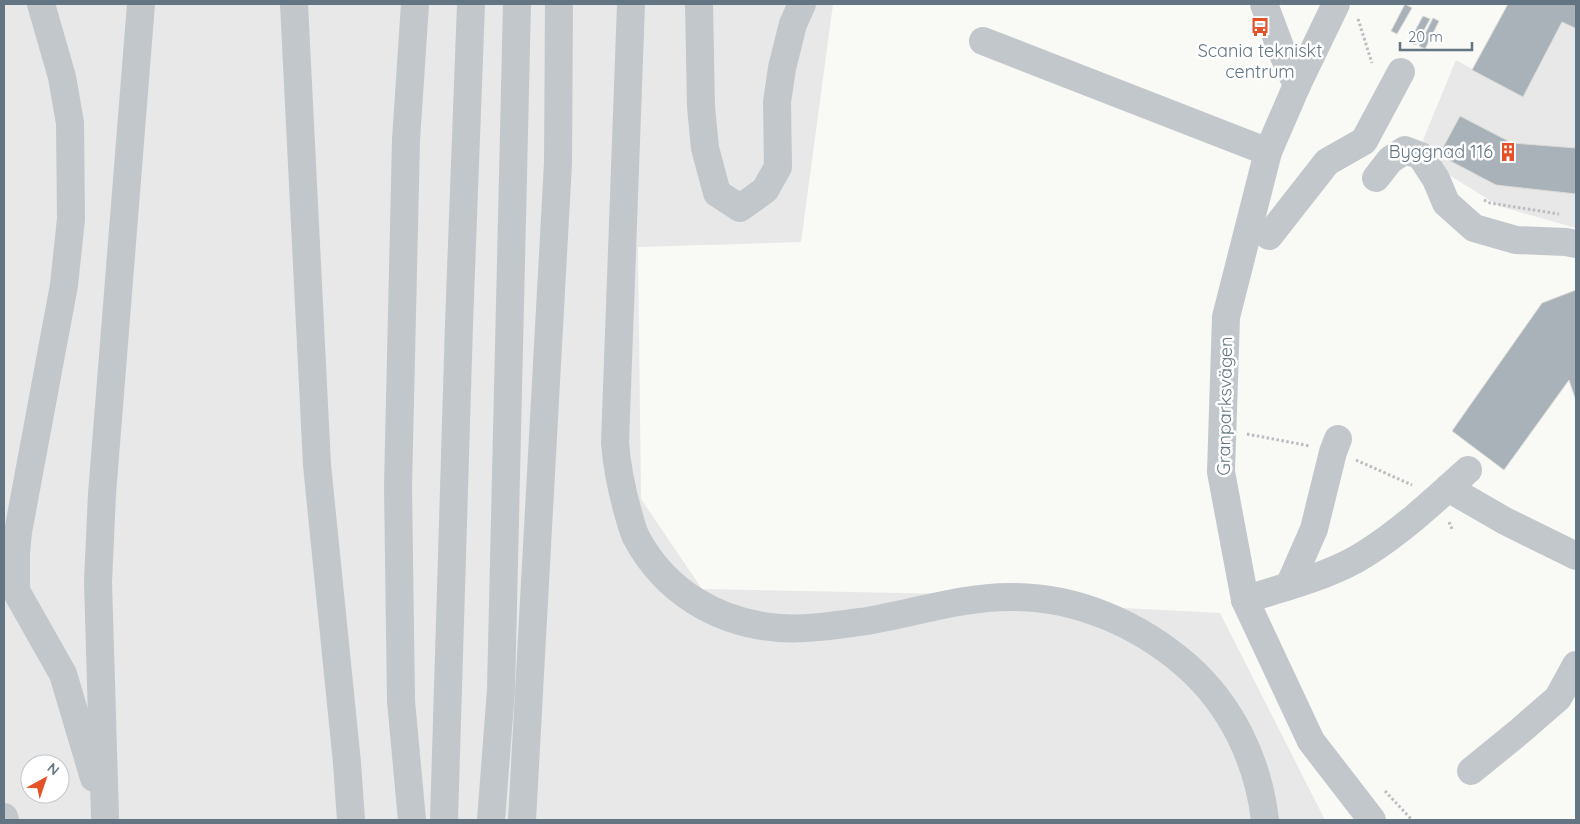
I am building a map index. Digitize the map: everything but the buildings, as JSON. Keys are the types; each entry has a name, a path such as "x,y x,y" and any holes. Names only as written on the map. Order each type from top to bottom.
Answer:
{"street":[{"path":"41,4 62,77 70,123 71,219 64,285 10,580 63,674 105,819"},
{"path":"105,819 98,582 102,494 141,4"},
{"path":"294,4 317,465 351,820"},
{"path":"412,820 401,701 398,487 406,140 415,4"},
{"path":"444,820 471,4"},
{"path":"491,820 501,690 517,4"},
{"path":"522,820 558,163 559,4"},
{"path":"631,4 615,443 618,472 635,536 655,566 676,588 700,604 724,617 752,625 780,628 825,626 866,621 970,601 1010,596 1042,598 1075,605 1109,616 1144,634 1174,654 1195,673 1214,695 1231,718 1246,748 1258,780 1265,820"},
{"path":"699,4 701,107 705,148 716,193 740,208 765,190 778,167 776,102 782,68 794,24 802,4"},
{"path":"1264,4 1297,85"},
{"name":"Granparksvägen","path":"1336,4 1297,85 1268,152 1226,318 1221,472 1245,600 1311,741 1372,820"},
{"path":"983,41 1268,152"},
{"path":"1269,236 1327,162 1364,142 1401,72"},
{"path":"1376,178 1390,160 1405,150 1421,156 1436,178 1446,203 1474,228 1516,240 1576,244"},
{"path":"1289,586 1314,529 1338,439"},
{"path":"1245,600 1342,566 1364,555 1410,522 1468,470"},
{"path":"1448,488 1505,521 1576,556"},
{"path":"1471,770 1520,732 1558,698 1576,665"},
{"path":"4,816 5,820"}],"path":[{"path":"1360,25 1372,63"},
{"path":"1482,199 1490,203 1564,215"}],"shaded area":[{"path":"4,4 833,4 801,242 638,247 641,499 702,589 953,594 1037,585 1123,608 1220,613 1325,820 4,820"},
{"path":"1508,4 1576,4 1576,228 1499,206 1441,170 1423,140 1456,60 1472,69"}],"place":[{"name":"Scania tekniskt centrum","path":"1260,27"},
{"name":"Byggnad 116","path":"1508,152"}]}
